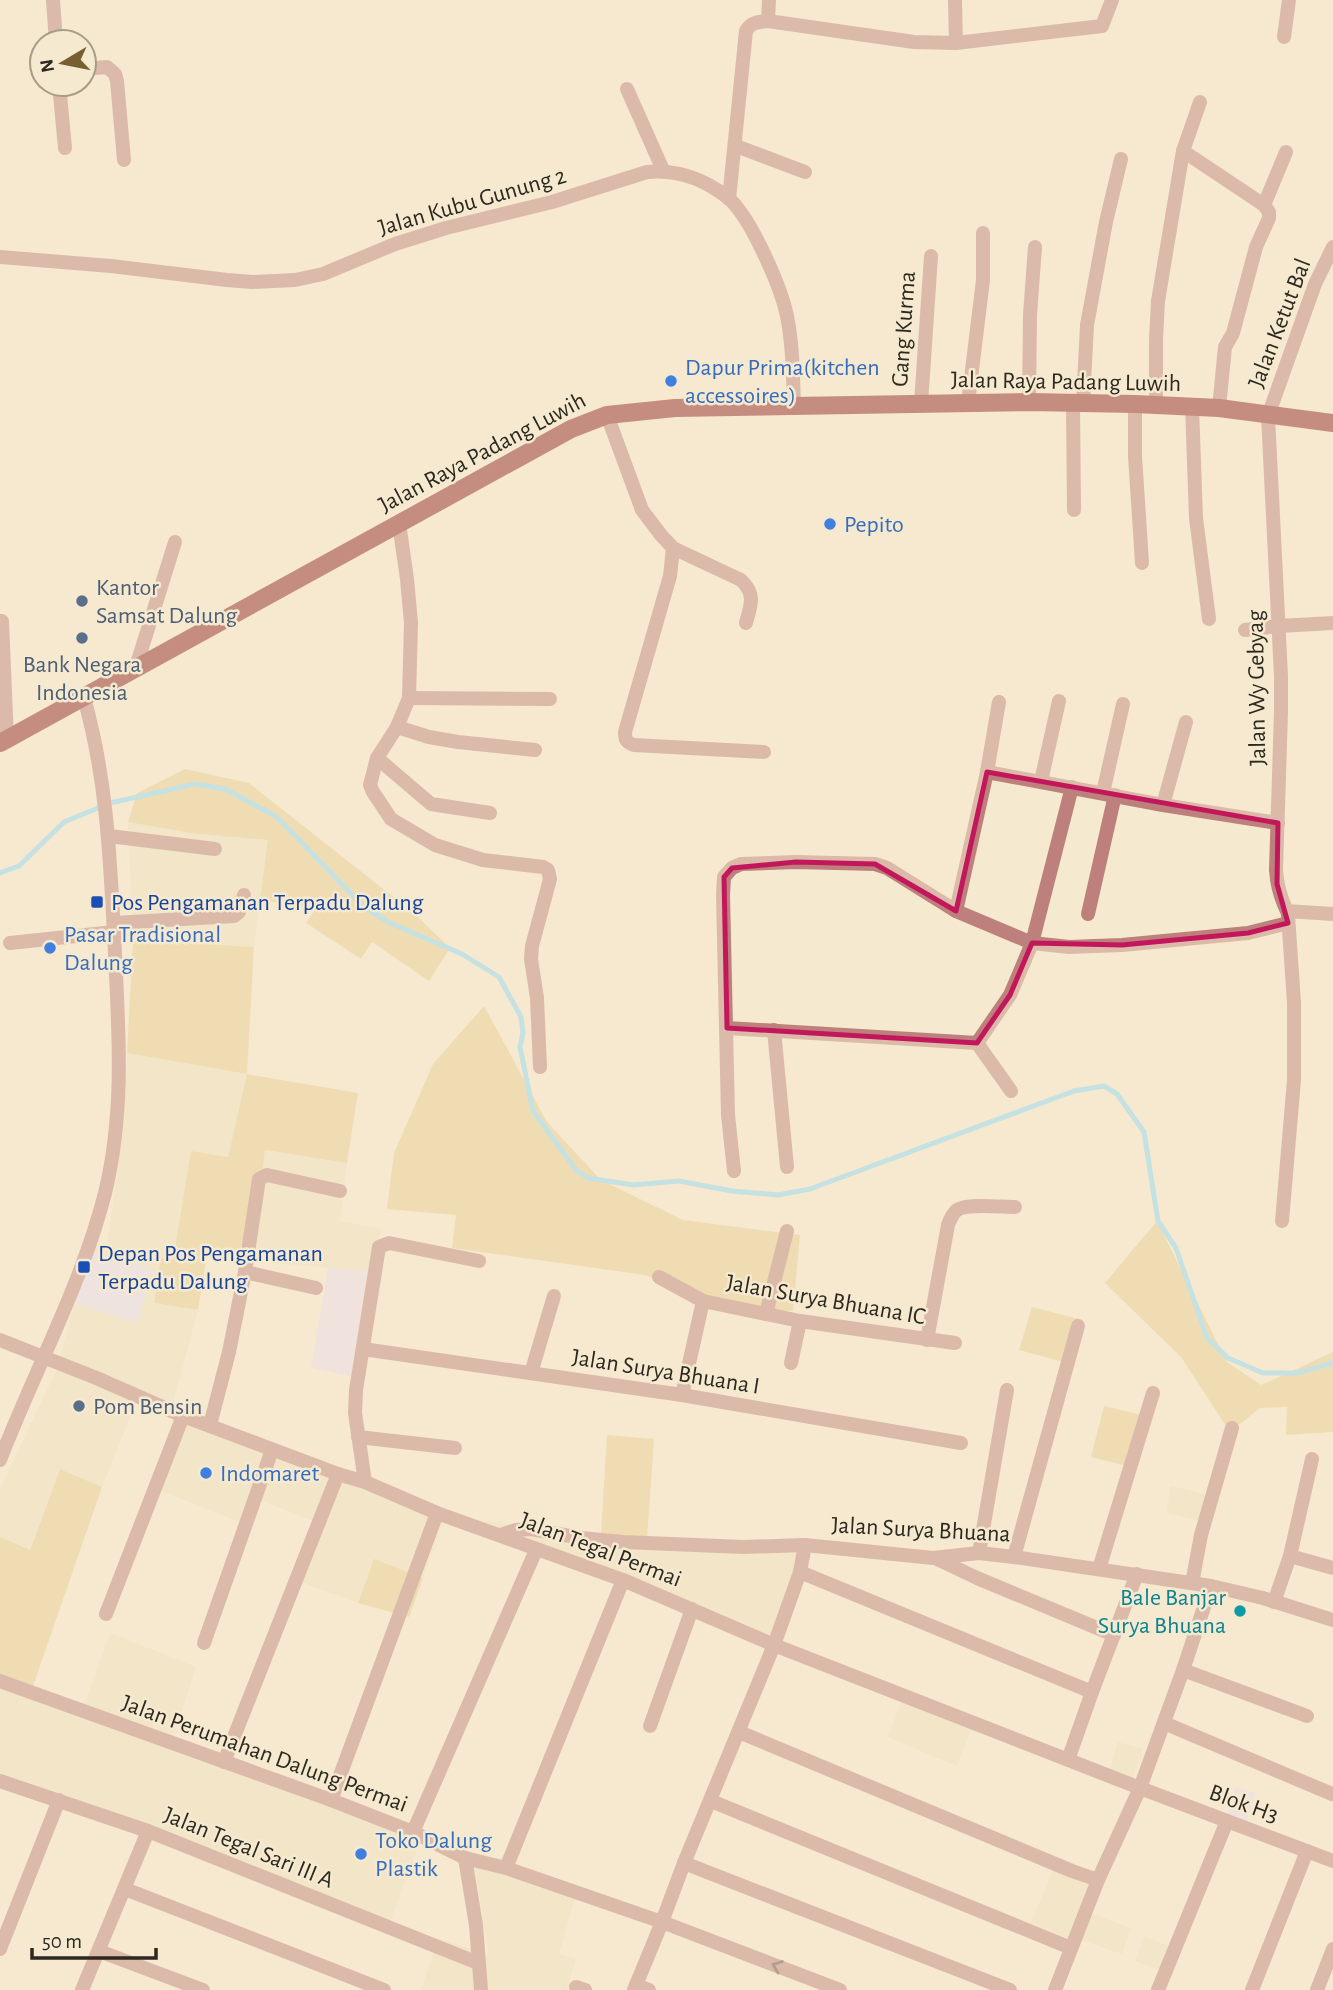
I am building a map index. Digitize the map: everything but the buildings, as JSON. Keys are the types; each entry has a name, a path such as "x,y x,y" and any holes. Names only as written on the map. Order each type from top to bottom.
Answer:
{"main road":[{"name":"Jalan Raya Padang Luwih","path":"3,742 571,429 607,415 675,408 1029,402 1219,408 1333,423"}],"street":[{"path":"52,0 55,28"},
{"path":"768,21 769,0"},
{"path":"956,0 956,43"},
{"path":"729,199 746,31 749,25 768,21 914,42 956,43 1102,26 1112,0"},
{"path":"1284,37 1289,0"},
{"path":"98,68 107,67 117,80 124,160"},
{"path":"627,89 663,170"},
{"path":"60,98 65,148"},
{"path":"1156,405 1158,301 1183,151 1200,102"},
{"path":"736,146 805,172"},
{"path":"1183,151 1264,205 1269,218 1256,247 1233,333 1225,347 1219,408"},
{"path":"1264,205 1286,152"},
{"path":"1074,510 1078,403 1087,325 1121,159"},
{"name":"Jalan Kubu Gunung 2","path":"0,257 252,282 295,281 323,274 408,240 552,202 647,172 663,170 688,176 729,199 747,223 767,259 787,315 793,366 794,407"},
{"path":"968,403 983,280 983,233"},
{"path":"1029,402 1030,315 1035,247"},
{"name":"Jalan Ketut Bal","path":"1268,416 1315,284 1333,247"},
{"name":"Gang Kurma","path":"921,404 931,256"},
{"path":"1135,404 1135,456 1142,563"},
{"path":"1192,407 1196,519 1209,619"},
{"path":"607,415 642,510 673,548 741,580 748,587 751,603 746,623"},
{"name":"Jalan Wy Gebyag","path":"1268,416 1281,712 1276,870 1279,895 1288,917 1294,1003 1294,1080 1282,1221"},
{"path":"398,523 411,623 409,698 397,727 377,758 370,785 391,819 435,845 484,860 543,867 548,870 550,879 531,959 538,1002 540,1067"},
{"path":"136,667 175,542"},
{"path":"673,548 670,576 625,739 634,745 764,752"},
{"path":"0,621 3,742"},
{"path":"1245,630 1333,623"},
{"path":"0,1460 85,1254 104,1195 115,1147 120,1032 109,836 99,761 84,698"},
{"path":"409,698 550,699"},
{"path":"1041,781 1059,701"},
{"path":"956,911 987,772 999,702"},
{"path":"1088,914 1123,704"},
{"path":"1163,805 1186,722"},
{"path":"397,727 448,741 534,750"},
{"path":"377,758 431,804 490,813"},
{"path":"987,772 1163,805 1278,823"},
{"path":"977,1043 1010,995 1032,943 1072,787"},
{"path":"109,836 215,849"},
{"path":"734,1171 728,1115 724,877 732,868 741,864 875,864 956,911 1032,943 1069,947 1122,945 1248,933 1300,913 1333,914"},
{"path":"10,943 114,927 234,916 239,912 244,895"},
{"path":"727,1028 977,1043"},
{"path":"775,1030 786,1167"},
{"path":"977,1043 1011,1091"},
{"path":"210,1425 229,1352 261,1177 267,1175 340,1191"},
{"path":"927,1340 951,1217 956,1211 967,1207 1015,1207"},
{"path":"766,1314 787,1231"},
{"path":"365,1482 358,1437 356,1390 377,1251 382,1245 389,1243 479,1261"},
{"path":"245,1272 316,1288"},
{"path":"659,1277 703,1301"},
{"path":"531,1373 554,1296"},
{"name":"Jalan Surya Bhuana IC","path":"682,1395 703,1301 800,1321 955,1343"},
{"path":"790,1363 800,1321"},
{"path":"1014,1556 1078,1326"},
{"name":"Jalan Tegal Permai","path":"0,1340 183,1416 365,1482 437,1513 536,1550 623,1580 774,1645 1140,1788"},
{"name":"Jalan Surya Bhuana I","path":"363,1349 682,1395 961,1443"},
{"path":"979,1553 1007,1390"},
{"path":"1099,1569 1153,1393"},
{"path":"106,1614 183,1416"},
{"path":"1192,1583 1201,1535 1232,1428"},
{"path":"358,1437 455,1448"},
{"path":"204,1643 272,1450"},
{"path":"1275,1602 1290,1556 1312,1459"},
{"path":"225,1762 338,1474"},
{"path":"331,1800 437,1513"},
{"name":"Jalan Surya Bhuana","path":"501,1535 516,1530 531,1530 623,1542 743,1547 805,1545 933,1558 979,1553 1014,1556 1211,1586 1333,1620"},
{"path":"640,1988 684,1863 774,1645 800,1573 805,1545"},
{"path":"413,1832 536,1550"},
{"path":"1290,1556 1333,1568"},
{"path":"933,1558 1114,1635"},
{"path":"800,1573 1092,1692"},
{"path":"1068,1760 1137,1574"},
{"path":"506,1868 623,1580"},
{"path":"1055,1990 1098,1880 1140,1788 1211,1586"},
{"path":"650,1726 692,1609"},
{"path":"1183,1670 1307,1716"},
{"name":"Jalan Perumahan Dalung Permai","path":"0,1683 331,1800 413,1832 465,1858 506,1868 662,1922 840,1990"},
{"path":"1164,1723 1332,1794"},
{"path":"739,1732 1098,1880"},
{"name":"Jalan Tegal Sari III A","path":"0,1782 148,1831 478,1963"},
{"name":"Blok H3","path":"1140,1788 1333,1861"},
{"path":"0,1949 59,1800"},
{"path":"710,1801 1071,1948"},
{"path":"1158,1990 1227,1821"},
{"path":"82,1990 148,1831"},
{"path":"1252,1990 1307,1851"},
{"path":"465,1858 476,1925 481,1990"},
{"path":"684,1863 1010,1990"},
{"path":"125,1889 384,1990"},
{"path":"1317,1990 1333,1948"},
{"path":"99,1951 203,1990"}],"highlighted area":[{"path":"987,772 1278,823 1277,884 1288,923 1248,933 1122,945 1032,943 1010,995 977,1043 727,1028 724,877 732,868 796,862 875,864 956,911"}],"shaded area":[{"path":"185,769 249,783 415,914 450,948 429,981 372,942 361,959 306,923 316,908 260,900 268,840 191,833 128,822 137,793"},
{"path":"128,822 191,833 269,840 254,947 133,940"},
{"path":"133,940 254,947 247,1074 127,1053"},
{"path":"484,1006 547,1122 601,1180 683,1220 800,1235 793,1311 733,1309 645,1275 452,1248 456,1215 387,1209 394,1153 433,1064"},
{"path":"127,1053 247,1074 228,1157 191,1151 173,1260 161,1259 154,1303 198,1310 172,1407 140,1392 102,1487 60,1469 29,1550 0,1537 0,1489 57,1369 75,1303 137,1323 153,1269 90,1252 92,1242 107,1246 123,1132"},
{"path":"247,1074 358,1093 347,1163 265,1150 252,1261 207,1253 198,1310 154,1303 161,1258 173,1260 191,1151 228,1157"},
{"path":"265,1150 347,1163 340,1221 381,1229 375,1272 252,1261"},
{"path":"1157,1221 1227,1362 1261,1385 1333,1352 1333,1432 1286,1435 1287,1407 1260,1408 1230,1432 1181,1357 1105,1283"},
{"path":"90,1252 153,1269 137,1323 75,1303"},
{"path":"328,1267 375,1272 359,1378 311,1368"},
{"path":"1032,1307 1083,1320 1071,1364 1019,1350"},
{"path":"1104,1406 1151,1417 1135,1468 1091,1457"},
{"path":"189,1411 210,1417 444,1517 601,1534 814,1545 778,1638 444,1518 423,1578 374,1560 358,1603 295,1580 316,1522 258,1499 248,1525 161,1491"},
{"path":"607,1435 654,1439 647,1539 601,1534"},
{"path":"60,1469 102,1487 31,1692 0,1681 0,1537 30,1550"},
{"path":"1171,1486 1217,1497 1212,1524 1166,1513"},
{"path":"374,1559 423,1578 409,1617 358,1603"},
{"path":"110,1633 196,1667 171,1744 422,1837 388,1927 0,1781 0,1681 82,1712"},
{"path":"906,1689 976,1717 957,1766 888,1737"},
{"path":"1118,1742 1143,1749 1133,1778 1110,1769"},
{"path":"1235,1787 1255,1793 1246,1824 1226,1817"},
{"path":"473,1856 575,1898 559,1954 576,1959 567,1990 421,1990 439,1938 489,1956"},
{"path":"1058,1857 1106,1877 1091,1913 1131,1928 1122,1954 1082,1940 1080,1943 1031,1923"},
{"path":"1144,1936 1181,1951 1172,1975 1135,1961"}],"waterway":[{"path":"0,873 19,866 64,822 110,803 195,784 225,789 277,817 364,907 390,923 462,954 499,977 521,1017 523,1033 520,1047 533,1111 576,1170 588,1178 633,1185 679,1181 732,1191 778,1195 810,1189 1074,1091 1104,1086 1117,1094 1144,1132 1158,1221 1176,1248 1207,1338 1228,1358 1263,1373 1297,1373 1333,1363"}],"place":[{"name":"Dapur Prima(kitchen accessoires)","path":"671,381"},
{"name":"Pepito","path":"830,524"},
{"name":"Kantor Samsat Dalung","path":"82,601"},
{"name":"Bank Negara Indonesia","path":"82,638"},
{"name":"Pos Pengamanan Terpadu Dalung","path":"97,902"},
{"name":"Pasar Tradisional Dalung","path":"50,948"},
{"name":"Depan Pos Pengamanan Terpadu Dalung","path":"84,1267"},
{"name":"Pom Bensin","path":"79,1406"},
{"name":"Indomaret","path":"206,1473"},
{"name":"Bale Banjar Surya Bhuana","path":"1240,1611"},
{"name":"Toko Dalung Plastik","path":"361,1854"}]}
